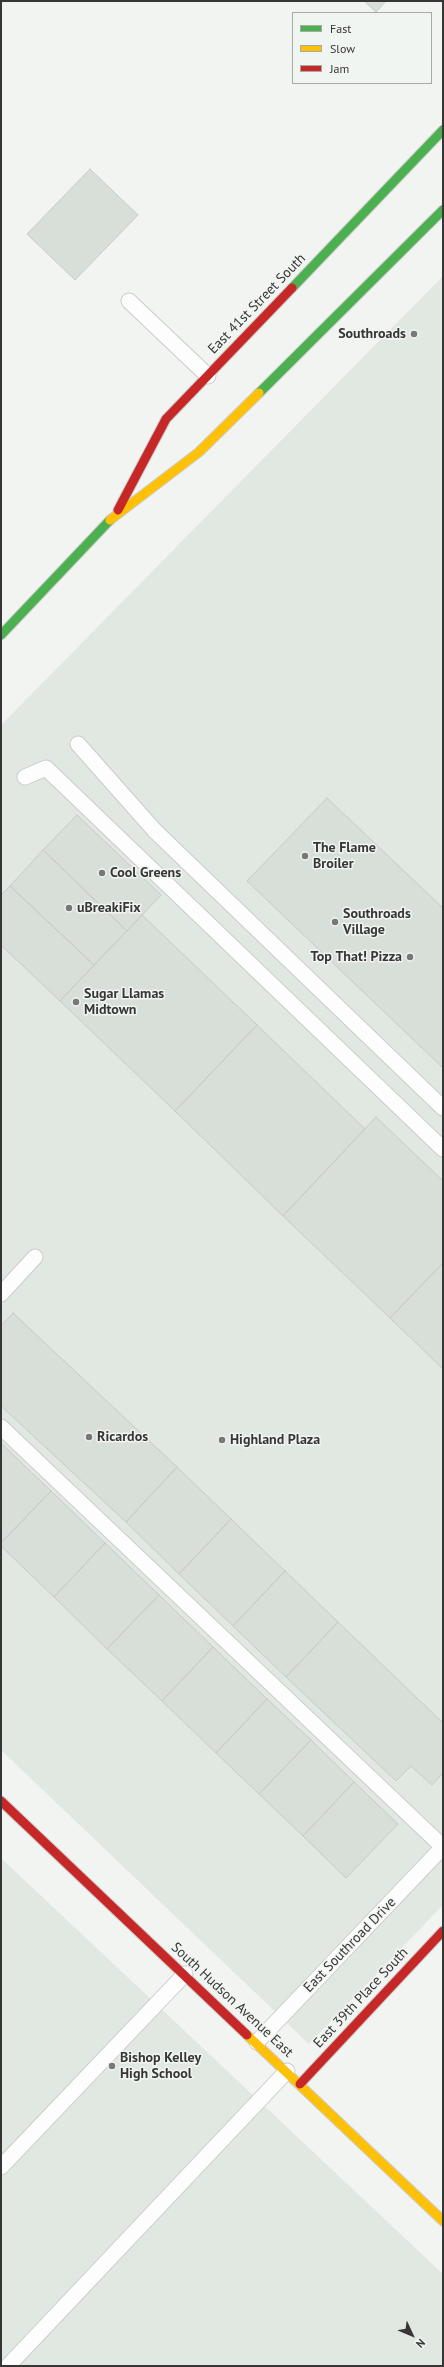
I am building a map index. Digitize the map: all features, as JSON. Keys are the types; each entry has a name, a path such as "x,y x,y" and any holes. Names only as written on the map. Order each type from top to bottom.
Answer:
{"main road":[{"name":"East 41st Street South","path":"116,514 166,419 443,130"},
{"name":"East 41st Street South","path":"1,635 116,514 199,452 443,210"},
{"name":"South Hudson Avenue East","path":"1,1800 257,2042 443,2221"},
{"name":"East 39th Place South","path":"300,2084 443,1932"}],"lane":[{"path":"129,302 208,376"},
{"path":"78,744 155,831 443,1108"},
{"path":"25,777 46,768 443,1149"},
{"path":"1,1294 35,1257"},
{"path":"1,1427 443,1847"},
{"name":"East Southroad Drive","path":"257,2042 443,1847"},
{"path":"1,2167 185,1974"},
{"path":"8,2366 287,2072"}],"shaded area":[{"name":"Highland Plaza","path":"443,276 443,1905 309,2044 1,1750 1,725"},
{"name":"Bishop Kelley High School","path":"1,1858 443,2274 443,2366 1,2366"}],"building":[{"path":"364,1 386,1 376,12"},
{"path":"90,169 138,215 75,280 27,234"},
{"path":"327,798 443,908 443,1068 247,881"},
{"name":"Cool Greens","path":"77,815 161,895 127,931 43,850"},
{"name":"uBreakiFix","path":"43,850 127,931 94,965 10,886"},
{"path":"10,886 94,965 60,1001 1,945 1,895"},
{"path":"142,915 257,1025 175,1111 60,1001"},
{"path":"257,1025 365,1129 283,1216 175,1111"},
{"path":"376,1117 443,1181 443,1263 390,1318 283,1216"},
{"path":"443,1263 443,1369 390,1318"},
{"name":"Ricardos","path":"13,1313 177,1467 126,1522 1,1406 1,1326"},
{"path":"1,1443 51,1491 1,1543"},
{"path":"177,1467 231,1519 179,1574 126,1522"},
{"path":"51,1491 105,1543 54,1597 1,1546 1,1543"},
{"path":"231,1519 285,1571 233,1626 179,1574"},
{"path":"105,1543 159,1595 107,1649 54,1597"},
{"path":"285,1571 338,1622 286,1677 233,1626"},
{"path":"159,1595 213,1647 162,1701 107,1649"},
{"path":"338,1622 443,1723 443,1773 432,1785 411,1766 396,1781 286,1677"},
{"path":"213,1647 267,1699 216,1753 162,1701"},
{"path":"267,1699 311,1740 259,1794 216,1753"},
{"path":"311,1740 354,1782 303,1836 259,1794"},
{"path":"354,1782 398,1824 346,1878 303,1836"}],"traffic: fast":[{"path":"292,288 443,130"},
{"path":"259,393 443,210"},
{"path":"1,635 110,520"}],"traffic: slow":[{"path":"110,520 199,452 259,393"},
{"path":"247,2035 443,2221"}],"traffic: jam":[{"path":"118,510 166,419 292,288"},
{"path":"1,1801 247,2035"},
{"path":"300,2084 443,1931"}],"place":[{"name":"Southroads","path":"414,334"},
{"name":"The Flame Broiler","path":"305,856"},
{"name":"Cool Greens","path":"102,873"},
{"name":"uBreakiFix","path":"69,908"},
{"name":"Southroads Village","path":"335,922"},
{"name":"Top That! Pizza","path":"410,957"},
{"name":"Sugar Llamas Midtown","path":"76,1002"},
{"name":"Ricardos","path":"89,1437"},
{"name":"Highland Plaza","path":"222,1440"},
{"name":"Bishop Kelley High School","path":"112,2066"}]}
